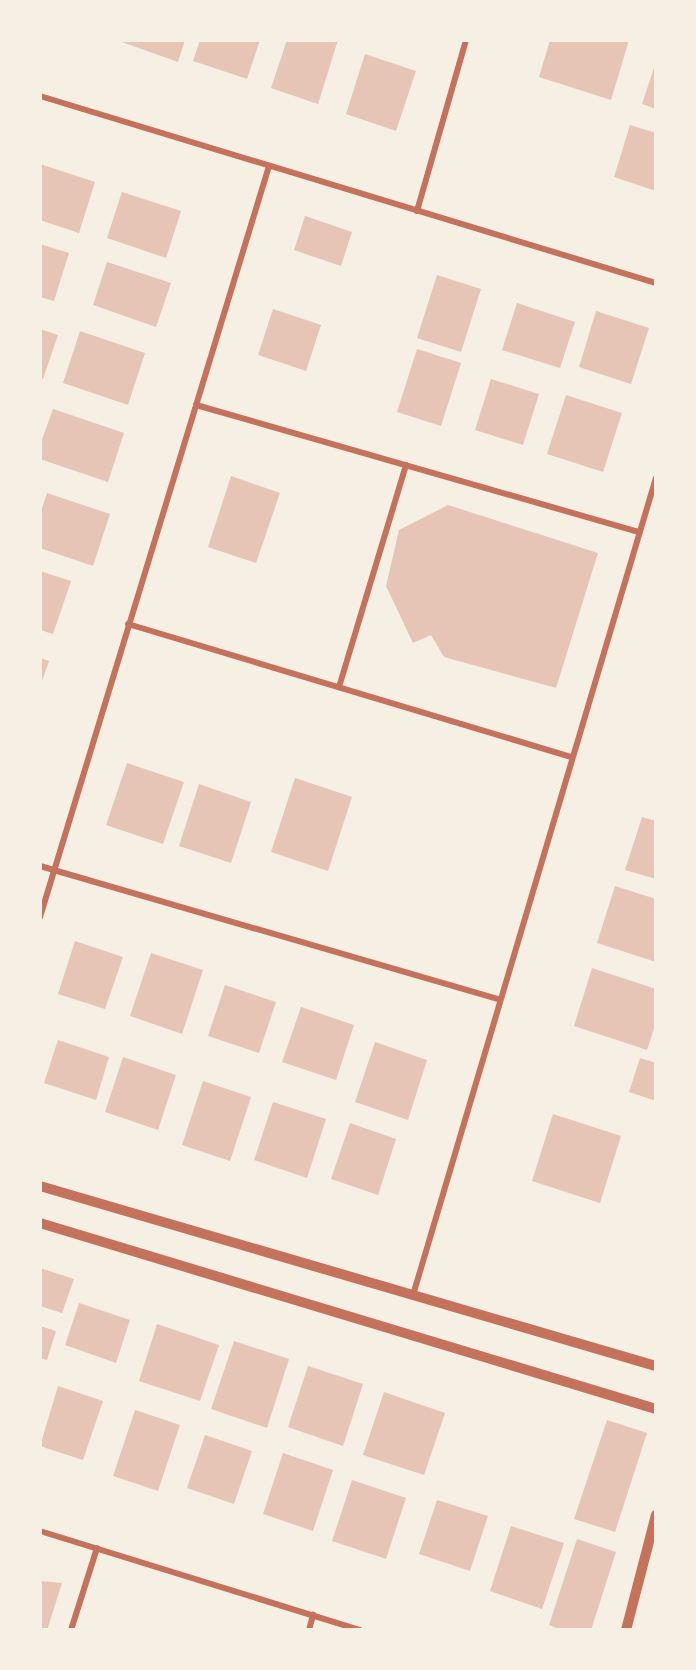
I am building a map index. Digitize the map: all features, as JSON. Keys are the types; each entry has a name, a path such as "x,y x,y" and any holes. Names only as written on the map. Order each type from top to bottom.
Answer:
{"street":[{"path":"417,211 466,40"},
{"path":"40,96 656,283"},
{"path":"40,917 269,166"},
{"path":"196,405 639,532"},
{"path":"339,687 406,465"},
{"path":"412,1295 656,478"},
{"path":"128,624 573,757"},
{"path":"40,866 500,1000"},
{"path":"40,1186 656,1366"},
{"path":"40,1223 656,1409"},
{"path":"626,1629 656,1515"},
{"path":"40,1531 360,1629"},
{"path":"71,1629 97,1548"},
{"path":"309,1629 313,1615"}],"building":[{"path":"116,40 185,40 178,62"},
{"path":"200,40 260,40 247,79 193,61"},
{"path":"287,40 338,40 318,104 271,88"},
{"path":"550,40 629,40 611,100 539,77"},
{"path":"365,54 416,71 396,131 346,114"},
{"path":"656,65 656,109 642,104"},
{"path":"630,125 656,133 656,191 614,177"},
{"path":"40,164 95,182 79,233 40,220"},
{"path":"122,192 181,211 166,258 107,238"},
{"path":"305,216 352,232 341,266 294,250"},
{"path":"40,244 69,253 54,301 40,297"},
{"path":"107,262 171,283 156,327 93,305"},
{"path":"437,275 481,289 461,352 417,338"},
{"path":"517,303 575,322 560,368 502,350"},
{"path":"273,309 321,325 306,371 258,355"},
{"path":"596,311 649,328 631,384 579,367"},
{"path":"40,329 58,335 43,379 40,379"},
{"path":"80,331 145,353 128,405 63,383"},
{"path":"417,349 461,363 441,426 397,412"},
{"path":"491,379 539,394 523,445 475,430"},
{"path":"566,395 622,413 603,472 547,454"},
{"path":"53,409 124,433 108,482 40,459 40,445"},
{"path":"231,476 280,493 256,563 208,547"},
{"path":"47,493 110,514 93,566 40,548 40,514"},
{"path":"448,505 598,553 556,688 444,657 431,635 413,643 386,586 399,530"},
{"path":"40,571 71,581 53,634 40,630"},
{"path":"40,658 49,661 41,684 40,684"},
{"path":"127,763 184,782 163,844 106,825"},
{"path":"295,778 352,797 328,871 271,852"},
{"path":"199,784 251,802 231,863 179,846"},
{"path":"642,817 656,821 656,879 625,870"},
{"path":"615,886 656,899 656,962 597,943"},
{"path":"75,941 123,957 105,1009 58,994"},
{"path":"151,953 203,970 182,1034 130,1016"},
{"path":"592,968 656,989 656,1023 647,1050 574,1026"},
{"path":"225,985 276,1002 259,1053 208,1036"},
{"path":"301,1007 354,1025 336,1080 282,1062"},
{"path":"58,1040 109,1057 96,1100 44,1083"},
{"path":"375,1042 427,1060 408,1120 355,1102"},
{"path":"123,1057 176,1075 158,1130 105,1112"},
{"path":"640,1058 656,1063 656,1101 629,1092"},
{"path":"203,1081 251,1097 230,1161 182,1145"},
{"path":"273,1102 326,1119 307,1178 254,1160"},
{"path":"553,1114 621,1136 600,1203 532,1181"},
{"path":"350,1123 396,1139 378,1195 331,1179"},
{"path":"40,1268 74,1279 62,1313 40,1306"},
{"path":"79,1303 130,1320 116,1363 65,1345"},
{"path":"157,1324 219,1345 200,1401 139,1381"},
{"path":"40,1326 56,1331 47,1360 40,1358"},
{"path":"234,1341 289,1359 267,1428 211,1409"},
{"path":"308,1366 363,1384 343,1446 288,1427"},
{"path":"58,1386 103,1401 83,1460 40,1446"},
{"path":"384,1392 445,1413 424,1475 363,1455"},
{"path":"135,1410 180,1425 158,1491 113,1476"},
{"path":"607,1420 647,1433 615,1532 574,1519"},
{"path":"205,1435 252,1451 234,1504 187,1488"},
{"path":"283,1453 333,1470 313,1531 263,1514"},
{"path":"352,1480 406,1498 386,1559 332,1541"},
{"path":"437,1500 488,1516 470,1571 419,1554"},
{"path":"511,1526 564,1543 542,1609 490,1591"},
{"path":"577,1539 616,1552 591,1630 561,1630 549,1625"},
{"path":"40,1581 62,1583 47,1630 40,1630"}]}
